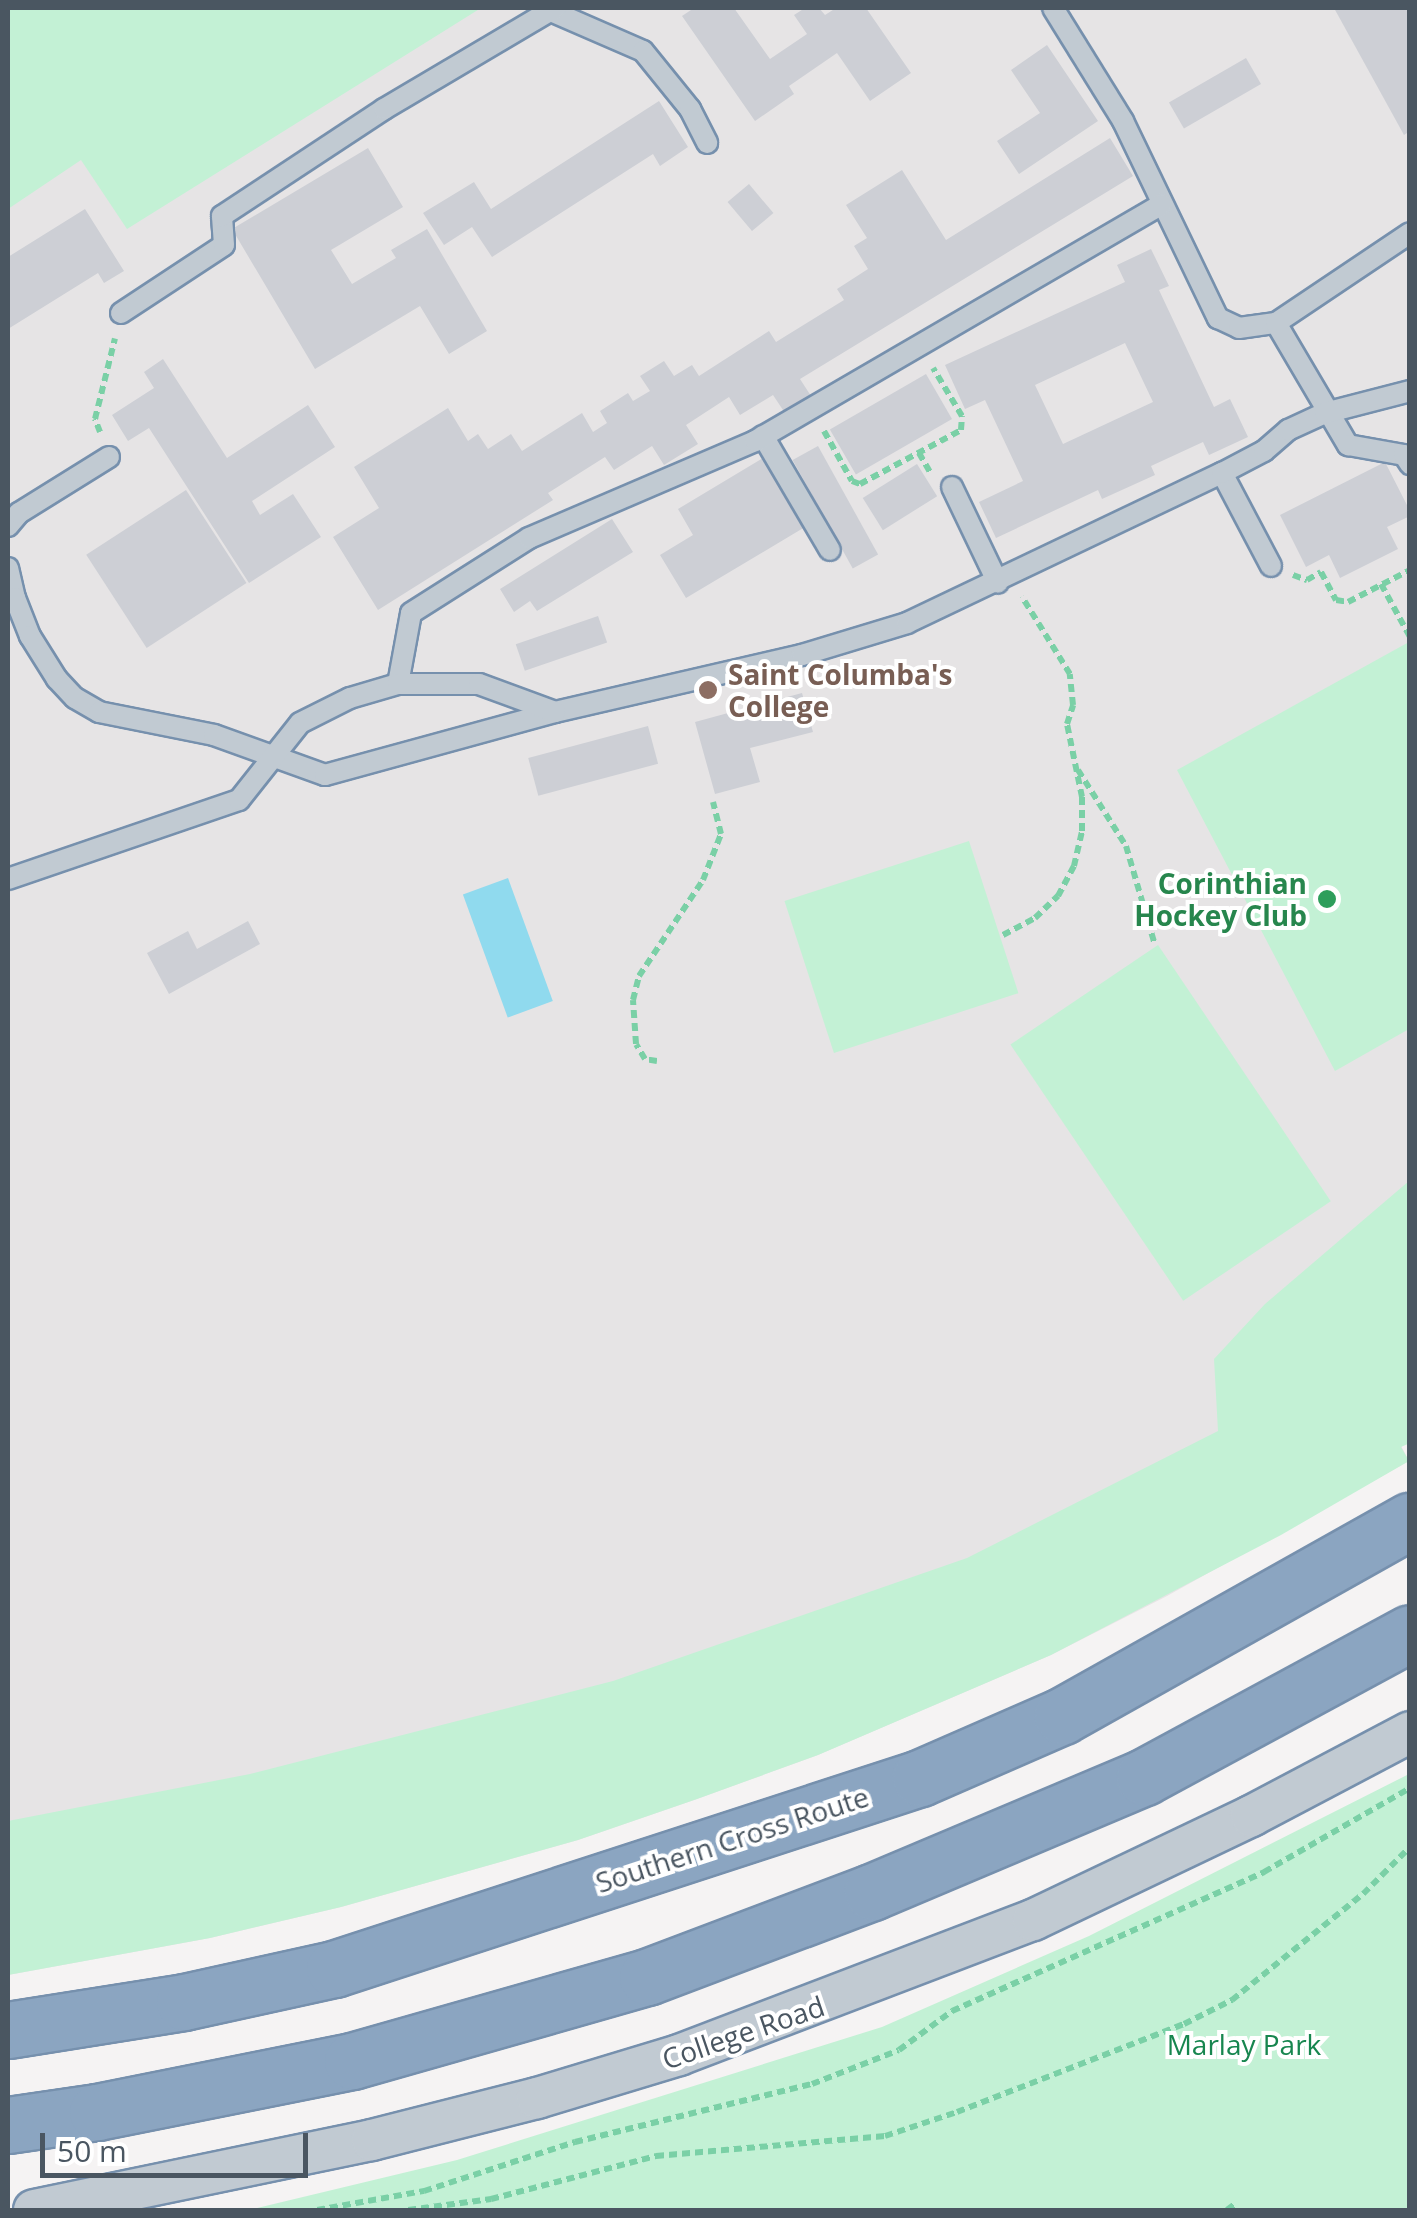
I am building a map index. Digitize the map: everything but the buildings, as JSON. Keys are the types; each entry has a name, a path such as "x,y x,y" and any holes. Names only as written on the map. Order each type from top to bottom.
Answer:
{"highway":[{"name":"Southern Cross Route","path":"8,2030 184,2002 334,1968 920,1778 1062,1716 1410,1520"},
{"path":"8,2125 97,2112 352,2061 647,1977 872,1892 1144,1777 1410,1633"}],"street":[{"name":"College Road","path":"34,2210 372,2140 538,2098 679,2055 1033,1920 1252,1816 1410,1732"}],"lane":[{"path":"1054,8 1123,121 1218,318 1239,328 1276,323 1410,233"},
{"path":"121,314 224,246 222,216 384,108 553,9 643,51 690,109 707,142"},
{"path":"398,684 411,613 529,538 763,436 1162,204"},
{"path":"1276,323 1325,413 1348,445 1404,455 1410,464"},
{"path":"8,568 11,599 42,658 75,698 124,720 214,735 325,775 556,712 802,656 907,623 1004,580 1264,452 1288,430 1325,413 1410,391"},
{"path":"763,436 830,550"},
{"path":"8,526 18,513 109,457"},
{"path":"1222,473 1271,566"},
{"path":"944,485 1004,580"},
{"path":"8,878 238,800 300,723 350,698 398,684 479,684 556,712"}],"path":[{"path":"811,408 852,481 860,484 876,478 919,453 964,424 919,345"},
{"path":"95,420 112,350"},
{"path":"919,453 944,485"},
{"path":"1271,566 1307,580 1322,572 1336,600 1348,602 1410,570"},
{"path":"1003,935 1035,918 1058,896 1074,866 1082,831 1082,797 1067,724 1074,704 1070,674 1004,580"},
{"path":"1381,584 1410,637"},
{"path":"1074,764 1126,846 1154,942"},
{"path":"658,1061 645,1059 636,1044 633,1000 638,976 703,880 722,834 714,802"},
{"path":"317,2210 424,2191 574,2142 812,2084 900,2050 952,2011 1264,1872 1410,1788"},
{"path":"408,2210 491,2198 656,2156 886,2136 957,2112 1184,2024 1232,2000 1363,1894 1410,1847"},
{"path":"1226,2210 1236,2204"}],"shaded area":[{"name":"Saint Columba's College","path":"8,8 1409,8 1410,1372 1396,1436 1409,1461 1167,1596 1051,1655 818,1755 578,1840 341,1907 210,1938 8,1975"}],"green space":[{"path":"8,8 481,8 127,229 81,160 8,209"},
{"name":"Corinthian Hockey Club","path":"1409,642 1409,1029 1335,1071 1177,770"},
{"path":"969,841 1018,993 834,1053 784,901"},
{"path":"1158,945 1331,1201 1183,1301 1010,1045"},
{"path":"1409,1181 1410,1443 1401,1447 1409,1461 1281,1535 1051,1655 818,1755 697,1799 578,1840 341,1907 210,1938 8,1975 8,1821 250,1774 613,1681 967,1558 1218,1431 1214,1359 1265,1304"},
{"name":"Marlay Park","path":"1409,1774 1409,2210 249,2210 457,2160 882,2027 1089,1936"}],"water":[{"path":"508,878 553,1001 508,1018 463,894"}],"place":[{"name":"Saint Columba's College","path":"708,690"},
{"name":"Corinthian Hockey Club","path":"1327,899"}]}
